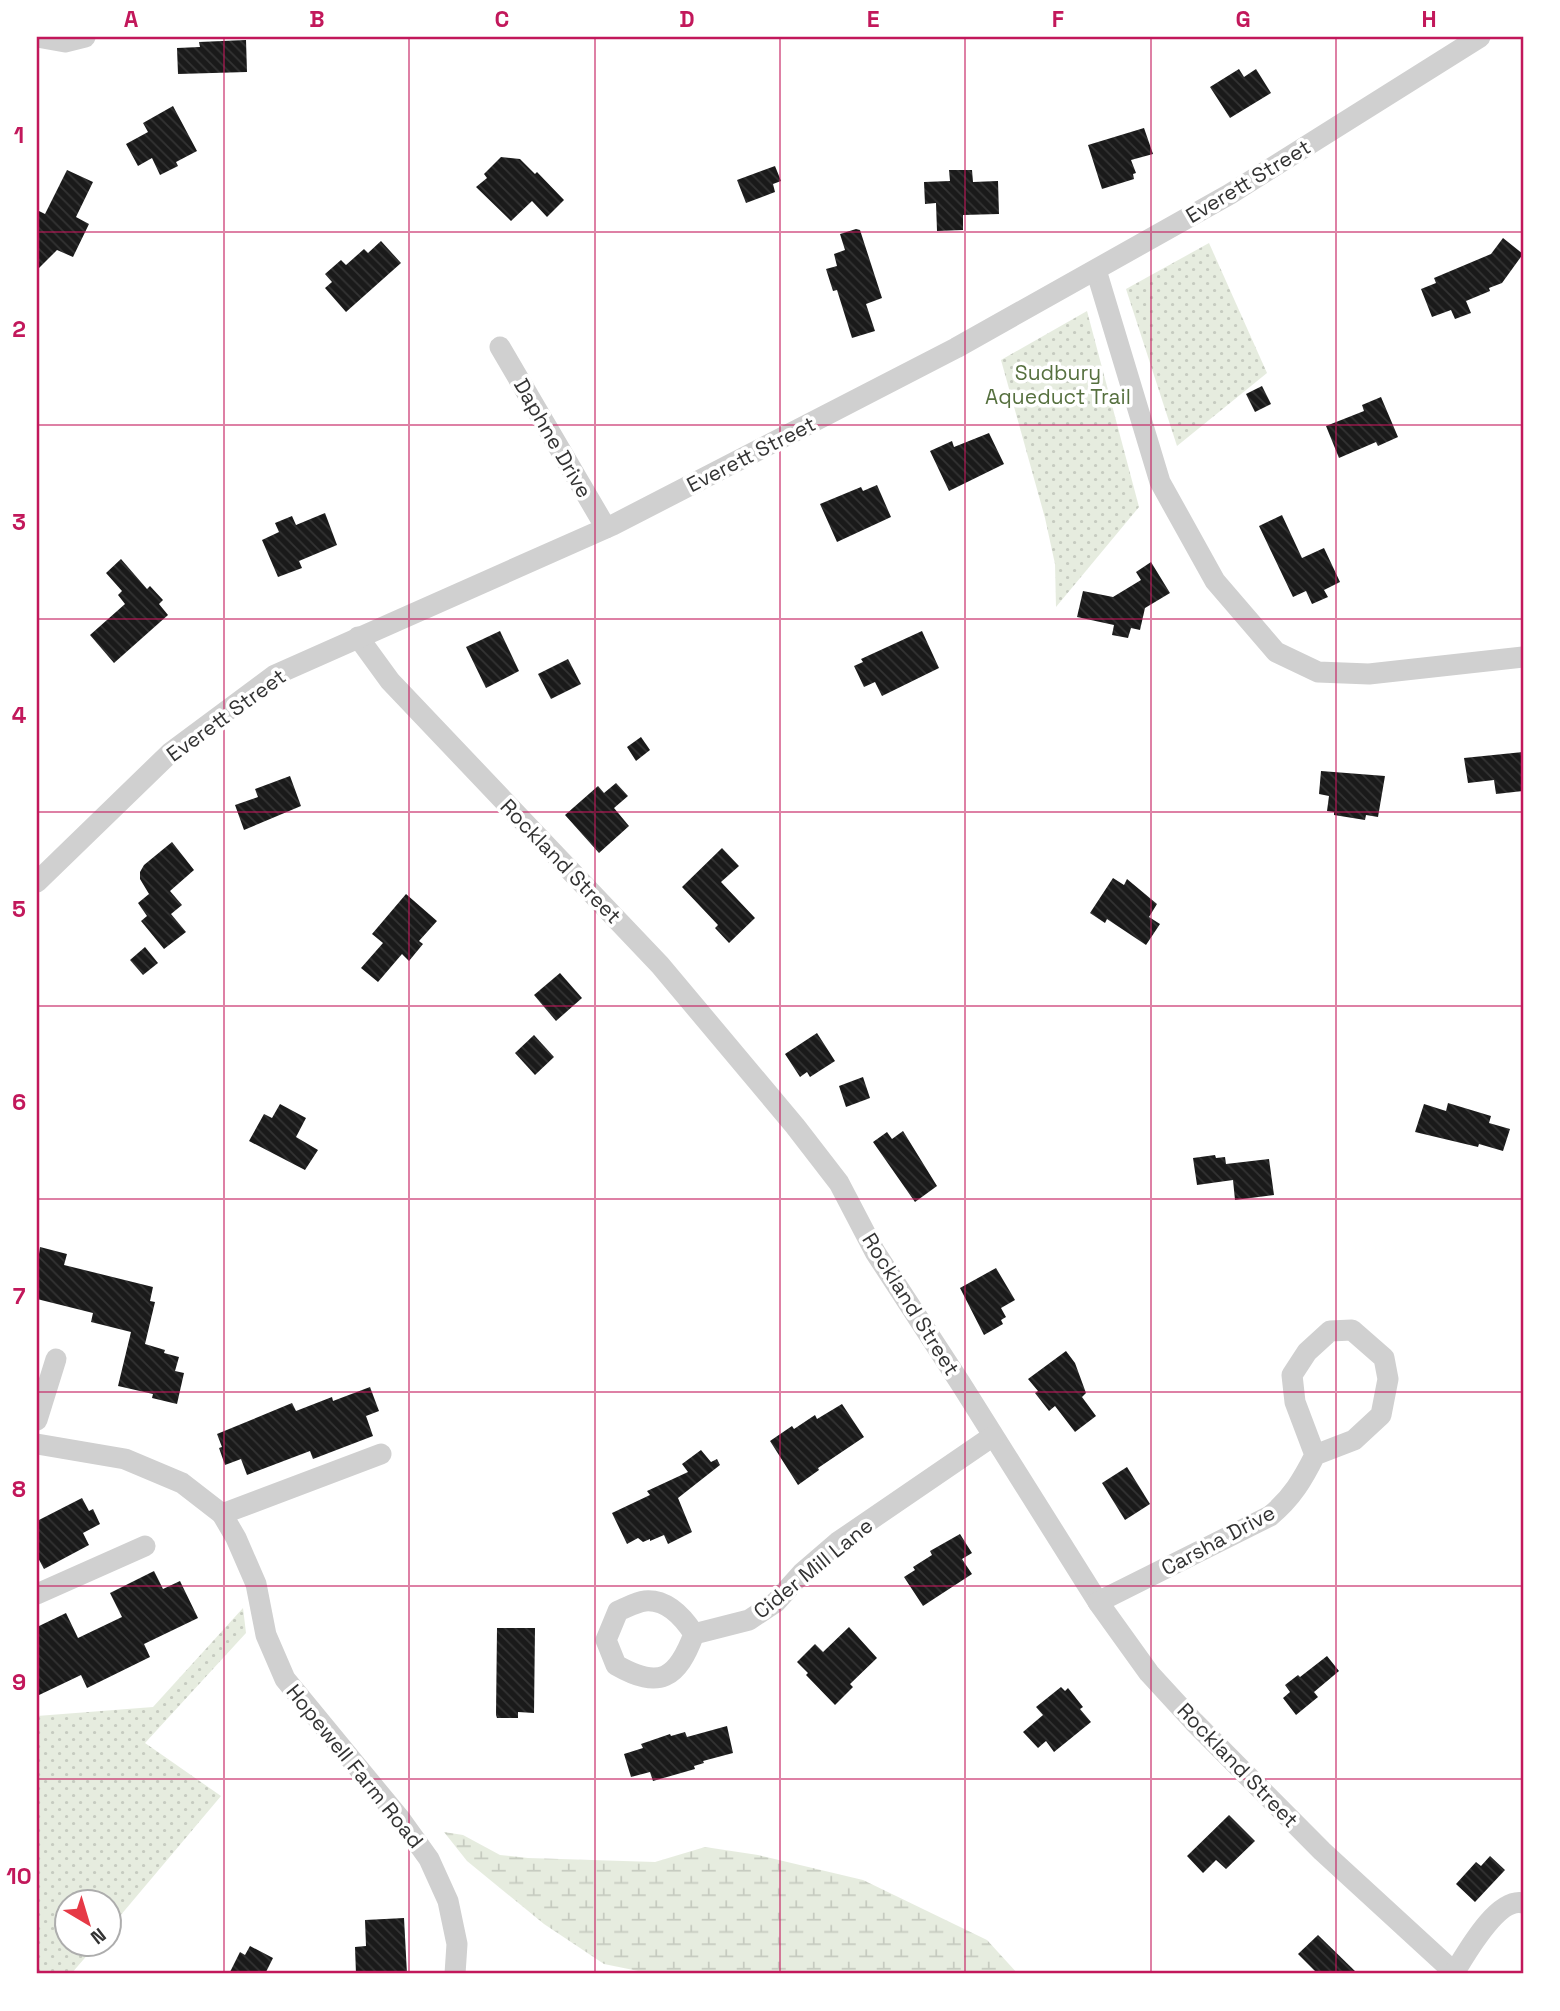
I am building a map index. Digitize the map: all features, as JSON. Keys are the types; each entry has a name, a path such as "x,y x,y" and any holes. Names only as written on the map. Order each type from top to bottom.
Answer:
{"street":[{"path":"37,37 65,42 85,37"},
{"name":"Everett Street","path":"37,882 170,752 275,675 606,528 956,348 1230,194 1480,37"},
{"path":"1096,270 1160,482 1215,581 1276,652 1318,672 1369,674 1523,657"},
{"name":"Daphne Drive","path":"500,347 606,528"},
{"name":"Rockland Street","path":"358,637 390,681 660,965 839,1182 875,1252 1098,1602 1149,1673 1194,1723 1445,1970"},
{"path":"1352,1330 1384,1357 1388,1379 1381,1415 1354,1440 1315,1455 1295,1402 1292,1375 1307,1352 1330,1331 1352,1330"},
{"path":"37,1420 56,1359"},
{"name":"Cider Mill Lane","path":"694,1634 749,1620 776,1602 802,1573 838,1542 993,1436"},
{"name":"Hopewell Farm Road","path":"37,1444 125,1459 182,1483 222,1514 236,1538 256,1584 266,1635 285,1679 401,1820 429,1859 448,1901 457,1944 455,1974"},
{"path":"222,1514 381,1454"},
{"name":"Carsha Drive","path":"1098,1602 1270,1516 1287,1502 1303,1480 1315,1455"},
{"path":"37,1594 145,1546"},
{"path":"1445,1970 1503,1908 1517,1902 1523,1903"}],"green space":[{"name":"Sudbury Aqueduct Trail","path":"1209,243 1267,373 1177,446 1126,289"},
{"name":"Sudbury Aqueduct Trail","path":"1087,311 1139,507 1056,607 1055,564 1045,518 1001,360"},
{"path":"243,1608 246,1633 145,1743 221,1796 122,1914 122,1888 52,1888 52,1958 85,1958 71,1974 37,1974 37,1716 153,1707"},
{"path":"444,1832 463,1835 500,1855 655,1862 705,1847 758,1855 863,1880 987,1940 1018,1974 653,1974 604,1964 544,1924 467,1861"}],"building":[{"path":"246,40 247,72 178,74 177,48 200,47 199,42"},
{"path":"1239,69 1244,77 1256,69 1271,93 1230,118 1210,87"},
{"path":"173,106 197,151 176,162 178,166 160,175 152,158 138,166 126,144 148,132 143,123"},
{"path":"1144,128 1153,154 1131,160 1136,173 1133,174 1134,179 1102,189 1088,145"},
{"path":"501,157 520,159 564,200 547,217 532,201 511,221 476,187 487,178 484,174"},
{"path":"775,166 781,181 773,184 775,192 746,203 737,180"},
{"path":"67,170 93,182 76,217 89,224 73,257 57,250 37,270 37,210 45,214"},
{"path":"949,170 972,170 973,182 998,181 999,214 963,215 963,230 937,231 936,203 925,204 924,182 950,181"},
{"path":"860,230 882,298 866,304 875,331 852,338 837,290 833,291 826,269 837,266 834,254 845,250 840,234"},
{"path":"1503,238 1523,254 1502,283 1466,301 1471,313 1455,319 1451,310 1432,317 1421,289 1436,283 1434,278 1491,254"},
{"path":"381,241 401,263 346,312 325,288 332,282 325,274 341,260 346,265 364,249 368,253"},
{"path":"1262,386 1271,404 1255,412 1246,394"},
{"path":"1381,397 1398,437 1378,446 1376,442 1339,458 1326,426 1364,411 1362,405"},
{"path":"989,433 1004,464 949,491 930,451 952,441 954,447"},
{"path":"877,485 891,517 837,542 820,504 861,487 863,491"},
{"path":"325,513 337,545 299,561 302,568 278,577 262,540 279,532 275,523 292,516 296,525"},
{"path":"1282,515 1302,558 1324,548 1340,582 1324,590 1328,597 1312,604 1306,591 1293,597 1259,526"},
{"path":"121,559 147,589 150,586 163,600 159,604 168,615 114,663 90,635 125,604 118,595 122,591 106,573"},
{"path":"1151,562 1170,593 1145,608 1140,630 1131,628 1128,638 1112,635 1114,625 1077,617 1083,591 1113,597 1141,580 1136,572"},
{"path":"500,631 519,671 486,688 466,647"},
{"path":"922,631 939,668 882,696 875,682 864,687 854,666 863,662 861,659"},
{"path":"568,659 581,684 551,699 538,674"},
{"path":"641,737 650,750 636,761 627,747"},
{"path":"1523,752 1523,791 1496,794 1494,780 1468,783 1464,758"},
{"path":"1321,771 1385,776 1378,817 1366,815 1365,820 1334,815 1334,812 1327,811 1329,796 1319,794"},
{"path":"290,776 301,806 244,830 235,805 258,797 255,789"},
{"path":"616,783 628,796 614,808 629,826 599,853 565,815 598,786 604,793"},
{"path":"172,842 194,870 170,891 182,905 171,914 186,932 164,949 141,921 147,916 138,903 149,894 140,879 140,872 144,865"},
{"path":"722,848 739,866 721,882 755,918 729,943 715,928 718,925 682,887"},
{"path":"1113,878 1124,885 1127,879 1157,904 1149,917 1160,924 1146,945 1107,919 1105,923 1090,913"},
{"path":"406,894 437,921 419,941 423,944 409,961 402,954 378,982 361,968 383,943 372,934"},
{"path":"145,947 158,963 143,975 130,960"},
{"path":"560,973 582,998 556,1021 534,995"},
{"path":"817,1033 835,1061 810,1077 807,1072 800,1077 785,1054"},
{"path":"534,1035 554,1057 535,1075 515,1053"},
{"path":"863,1077 870,1098 846,1107 839,1086"},
{"path":"1448,1103 1491,1116 1489,1123 1510,1129 1503,1151 1415,1132 1424,1104 1446,1111"},
{"path":"280,1104 306,1118 296,1137 318,1150 305,1170 249,1141 264,1114 272,1118"},
{"path":"903,1131 937,1186 915,1202 873,1142 887,1132 892,1139"},
{"path":"1215,1155 1216,1158 1225,1157 1226,1164 1269,1159 1274,1195 1235,1200 1233,1180 1197,1185 1193,1158"},
{"path":"40,1247 67,1254 64,1265 153,1287 150,1301 155,1302 145,1344 179,1357 175,1371 184,1373 177,1404 152,1398 153,1394 118,1386 131,1332 91,1322 93,1313 37,1299 37,1254"},
{"path":"996,1268 1015,1300 1001,1308 1006,1317 1001,1320 1003,1324 984,1335 960,1288"},
{"path":"1066,1351 1075,1363 1086,1393 1082,1397 1096,1416 1075,1432 1055,1406 1049,1411 1028,1379"},
{"path":"370,1387 379,1411 366,1416 373,1436 313,1459 310,1451 247,1475 241,1459 225,1465 217,1434 292,1403 296,1411 332,1397 333,1401"},
{"path":"842,1404 864,1437 798,1485 770,1441 792,1426 794,1429 815,1415 817,1419"},
{"path":"701,1450 711,1462 717,1459 720,1465 678,1498 692,1532 668,1544 664,1535 643,1542 638,1538 627,1544 612,1513 650,1495 647,1491 688,1472 682,1464"},
{"path":"1127,1467 1150,1504 1125,1520 1102,1483"},
{"path":"82,1498 89,1511 93,1509 100,1524 83,1533 89,1545 44,1569 37,1556 37,1521"},
{"path":"960,1534 972,1553 962,1559 972,1574 923,1606 904,1577 915,1570 913,1567 932,1555 930,1551"},
{"path":"154,1571 163,1589 180,1581 198,1618 144,1644 150,1657 87,1688 81,1675 37,1696 37,1627 66,1613 78,1638 122,1617 110,1593"},
{"path":"849,1627 877,1658 850,1684 853,1687 835,1705 797,1662 815,1644 823,1652"},
{"path":"497,1628 535,1628 534,1713 518,1712 518,1718 497,1718"},
{"path":"1327,1656 1339,1671 1314,1692 1318,1697 1296,1715 1283,1698 1290,1692 1285,1685"},
{"path":"1061,1687 1065,1691 1068,1688 1091,1722 1054,1752 1046,1741 1038,1748 1023,1732 1043,1715 1036,1707"},
{"path":"727,1726 733,1753 703,1761 704,1763 694,1766 695,1769 653,1781 650,1772 631,1777 624,1754 643,1748 641,1744 670,1734 671,1736 685,1732 687,1737"},
{"path":"1229,1815 1255,1841 1226,1869 1216,1860 1203,1873 1187,1856"},
{"path":"1490,1856 1505,1870 1475,1902 1456,1884 1476,1862 1481,1866"},
{"path":"404,1918 407,1974 356,1974 355,1947 366,1946 365,1920"},
{"path":"1318,1935 1358,1974 1318,1974 1298,1954"},
{"path":"250,1946 273,1958 265,1974 229,1974 240,1952 245,1955"}]}
